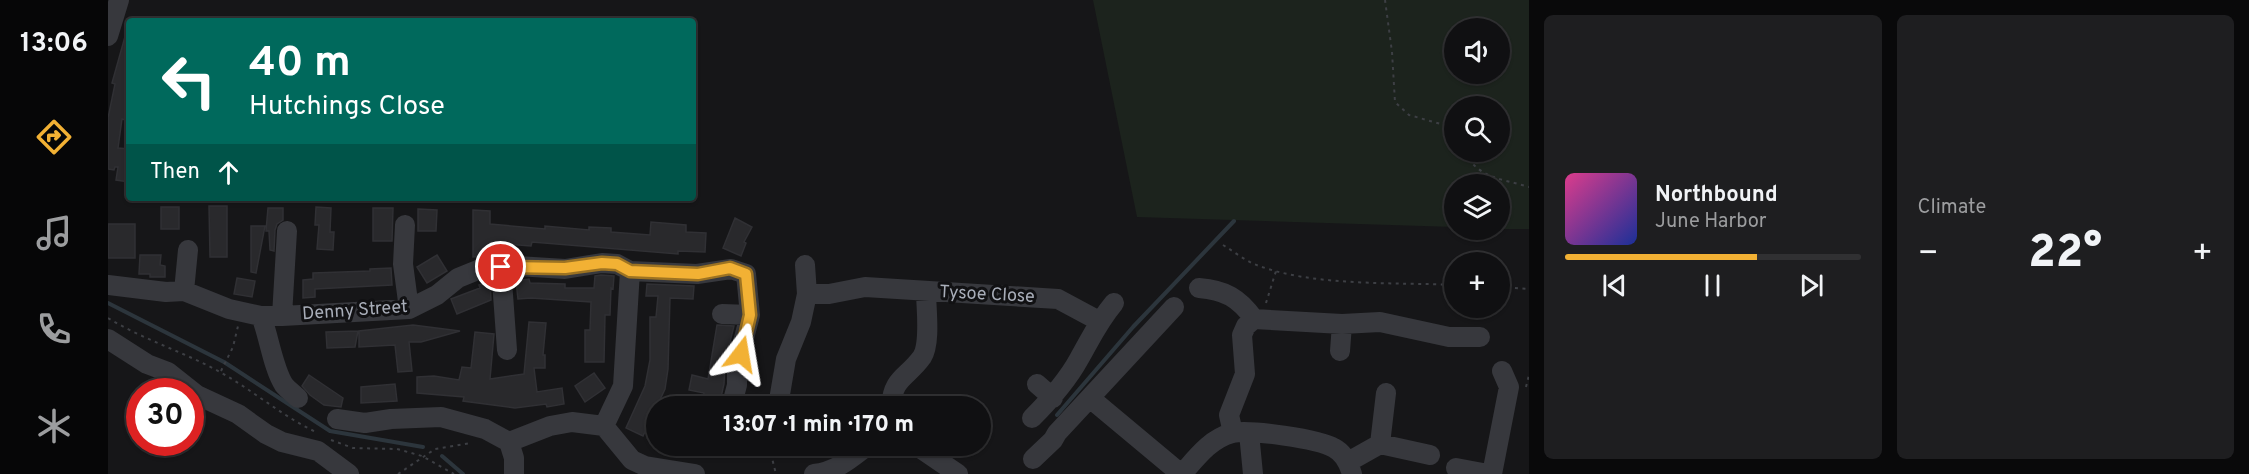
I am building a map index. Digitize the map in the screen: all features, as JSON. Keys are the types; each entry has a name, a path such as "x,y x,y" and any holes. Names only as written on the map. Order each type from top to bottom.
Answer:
{"street":[{"path":"108,36 119,0"},
{"path":"405,225 403,264 409,309"},
{"path":"282,316 287,231"},
{"path":"184,291 188,250"},
{"name":"Denny Street","path":"108,285 165,292 184,291 240,312 261,316 282,316 409,309 424,303 473,270 485,267 565,268 602,263 617,264 630,271 698,274 730,268 746,274 750,315"},
{"path":"780,396 786,359 801,322 807,294 805,265"},
{"path":"501,267 507,350"},
{"path":"604,426 623,386 630,271"},
{"path":"807,294 829,294 865,287 926,291"},
{"path":"1199,288 1210,289 1237,298 1257,319"},
{"name":"Tysoe Close","path":"892,396 892,391 923,356 927,341 926,291 1058,299 1099,321"},
{"path":"1032,418 1053,398 1078,361 1099,321 1114,303"},
{"path":"1033,459 1174,307"},
{"path":"722,314 750,315 737,365 737,386 734,396"},
{"path":"261,316 280,377 285,386 298,398"},
{"path":"1252,474 1241,433 1228,415 1245,374 1242,335 1246,326 1257,319 1342,324 1380,322 1449,337 1480,337"},
{"path":"1340,351 1342,324"},
{"path":"108,339 147,364 168,372 197,395 238,414 266,434 282,442 318,451 349,474"},
{"path":"1456,468 1490,474 1509,387 1502,371"},
{"path":"1037,384 1053,398"},
{"path":"1090,398 1182,474 1208,445 1241,433 1279,434 1334,448 1350,468 1380,444 1386,393"},
{"path":"338,419 365,423 391,419 441,417 485,429 504,440 514,458 514,474"},
{"path":"504,440 572,422 604,426 632,460 645,466 695,474"},
{"path":"1380,444 1430,455"},
{"path":"824,473 845,464 855,456"},
{"path":"932,456 958,474"}],"path":[{"path":"1385,0 1392,52 1395,102 1409,115 1444,125"},
{"path":"1469,162 1481,173 1529,187"},
{"path":"1223,245 1253,263 1276,271 1329,280 1444,285"},
{"path":"1257,319 1276,271"},
{"path":"1510,288 1529,289"},
{"path":"220,372 238,328 240,312"},
{"path":"398,474 435,449 504,440"},
{"path":"772,456 776,474"}],"shaded area":[{"path":"1093,0 1529,0 1529,229 1510,229 1510,174 1444,174 1444,227 1137,217"}],"building":[{"path":"126,33 126,120 122,119 118,148 126,149 126,182 116,180 118,167 114,170 108,169 108,118 115,84 112,83"},
{"path":"209,206 227,206 227,257 210,257"},
{"path":"161,207 179,207 179,229 161,229"},
{"path":"316,207 331,208 330,232 334,232 333,250 317,249 319,225 315,225"},
{"path":"268,208 283,208 283,220 277,224 275,230 274,251 270,250 269,231 266,231"},
{"path":"373,208 393,208 392,241 373,241"},
{"path":"418,209 437,210 436,231 418,231"},
{"path":"473,210 490,211 490,224 545,229 545,226 589,230 589,227 611,228 611,232 650,235 651,222 686,225 686,232 706,233 705,252 678,251 678,254 532,242 531,246 490,243 491,255 473,257"},
{"path":"735,218 752,227 744,242 746,243 741,256 723,248"},
{"path":"108,224 135,224 135,258 108,258"},
{"path":"251,226 265,226 256,273 251,272"},
{"path":"140,255 161,255 160,265 165,266 165,277 139,274"},
{"path":"437,255 447,271 427,283 417,267"},
{"path":"391,268 392,285 315,289 315,297 303,298 303,280 313,279 313,273"},
{"path":"595,276 614,276 610,315 605,315 604,362 585,362 585,330 590,330 591,302 518,299 516,281 529,279 530,283 565,284 565,288 594,288"},
{"path":"237,278 255,281 252,297 234,294"},
{"path":"490,281 491,300 457,314 451,299 480,288 479,285"},
{"path":"647,284 694,286 693,299 670,298 668,369 665,389 662,396 646,396 646,430 643,436 626,428 645,386 650,360 650,317 656,317 658,296 646,296"},
{"path":"529,322 546,323 543,355 545,355 545,368 534,368 537,392 562,388 564,404 515,408 463,401 464,397 417,393 417,377 434,376 459,380 462,367 471,368 475,332 494,334 490,379 524,374"},
{"path":"413,325 460,331 421,342 409,342 412,371 398,372 395,345 359,347 359,331"},
{"path":"717,325 734,326 725,362 721,396 703,396 704,393 689,390 692,375 708,379"},
{"path":"358,331 355,347 327,348 326,332"},
{"path":"594,373 605,388 585,402 575,386"},
{"path":"309,375 343,398 341,407 324,405 310,395 302,386"},
{"path":"395,384 397,401 361,403 361,387"}],"waterway":[{"path":"1057,415 1133,327 1234,221"},
{"path":"108,303 224,362 330,431 423,447"},
{"path":"442,456 463,474"}],"route":[{"path":"501,267 565,268 602,263 617,264 630,271 698,274 730,268 746,274 750,315 741,354"}]}
